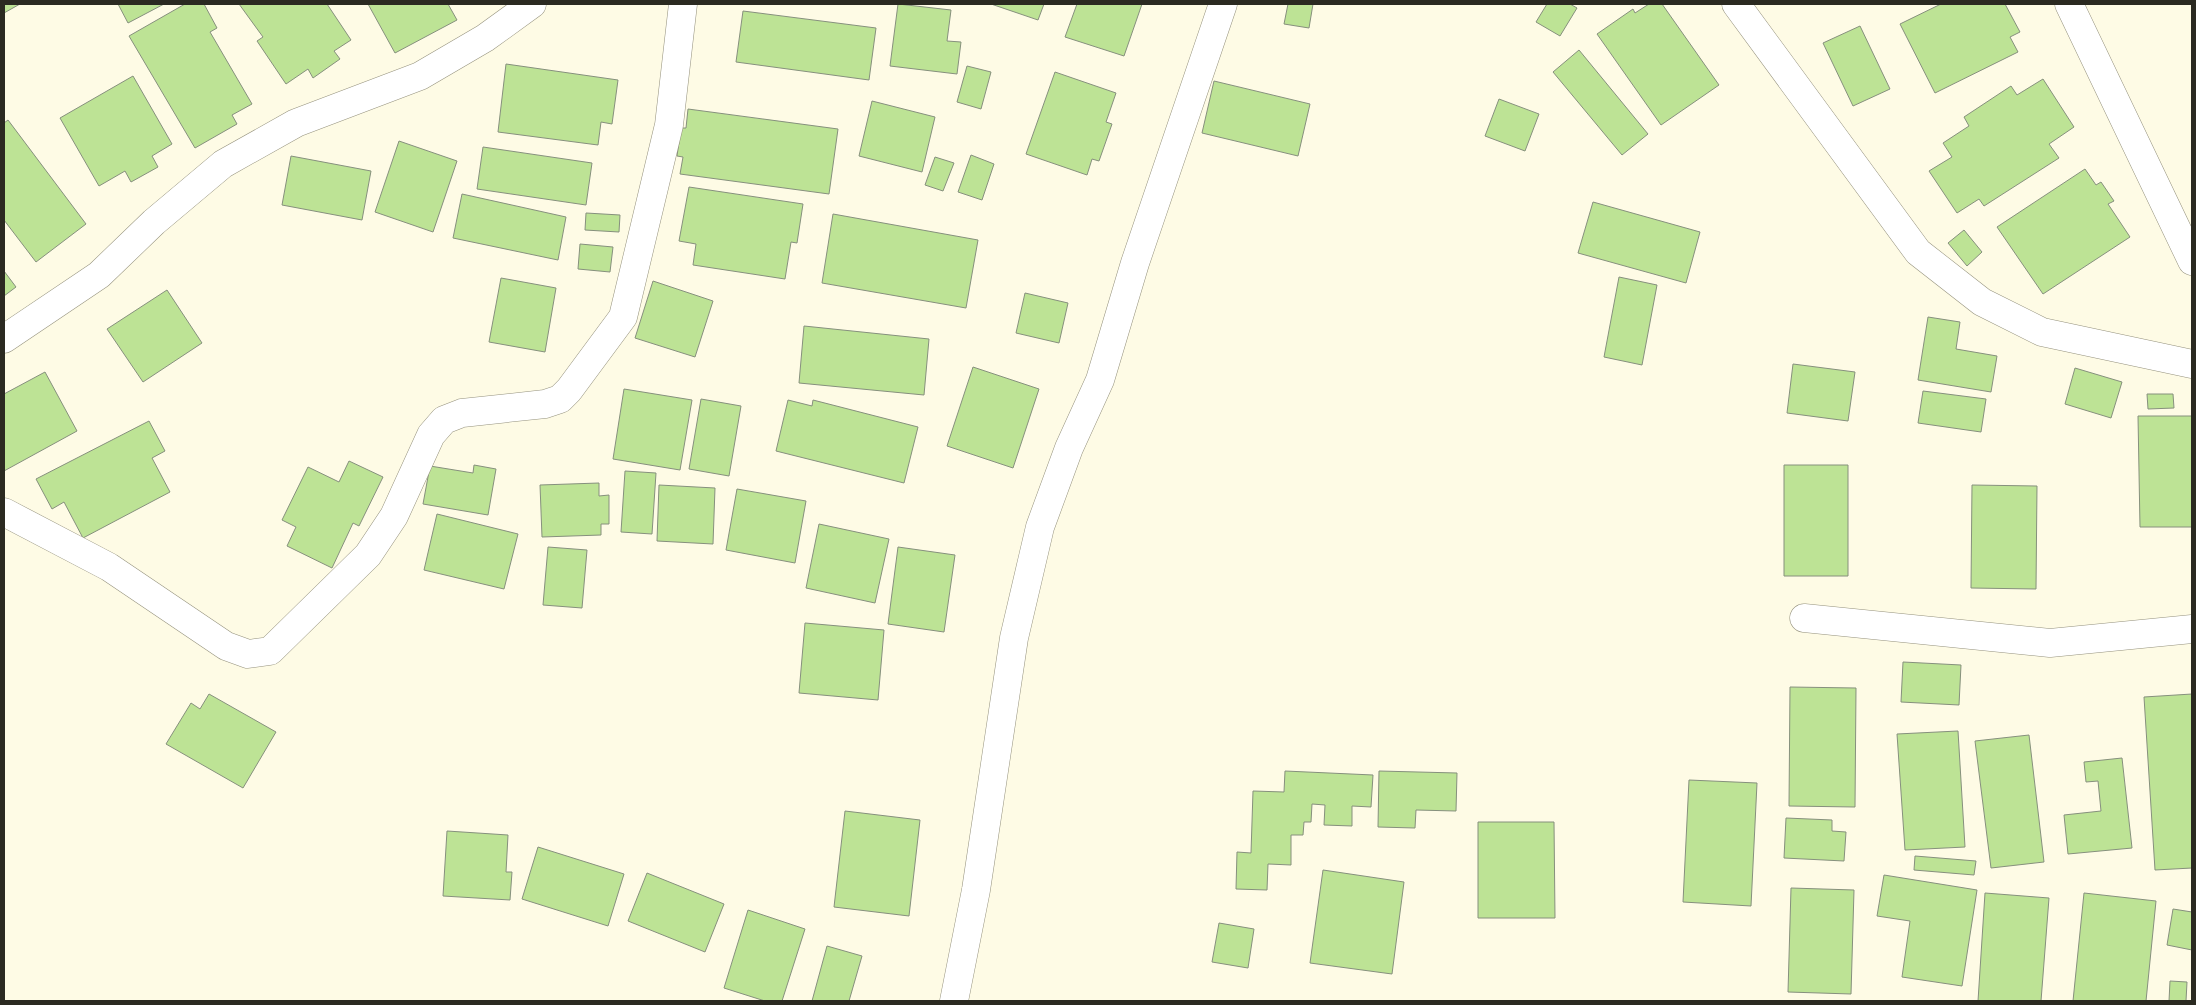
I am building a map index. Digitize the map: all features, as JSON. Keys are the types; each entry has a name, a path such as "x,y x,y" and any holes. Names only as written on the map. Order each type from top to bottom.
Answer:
{"street":[{"path":"4,339 99,275 154,222 223,164 296,123 420,76 485,38 532,4"},
{"path":"4,512 109,567 226,646 248,654 270,651 368,555 394,516 431,435 444,420 462,413 545,404 560,399 569,390 623,317 669,125 683,4"},
{"path":"954,1001 976,890 1014,638 1040,527 1069,448 1100,380 1134,263 1223,4"},
{"path":"1736,4 1918,252 1982,302 2042,332 2192,364"},
{"path":"2069,4 2192,261"},
{"path":"1804,618 2050,643 2192,629"}],"building":[{"path":"4,4 20,4 4,13"},
{"path":"118,4 164,4 128,23"},
{"path":"185,4 204,4 217,28 210,32 252,104 232,115 237,124 195,148 129,36"},
{"path":"239,4 327,4 351,40 334,51 340,59 313,78 308,69 286,84 257,41 263,37"},
{"path":"368,4 448,4 457,20 395,53"},
{"path":"898,4 951,10 947,41 961,42 957,74 890,66"},
{"path":"991,4 1044,4 1038,20"},
{"path":"1077,4 1142,4 1124,56 1065,37"},
{"path":"1288,4 1313,4 1309,28 1284,24"},
{"path":"1547,4 1570,4 1577,8 1560,36 1536,22"},
{"path":"1649,4 1662,4 1719,85 1661,125 1597,34 1633,9 1635,13"},
{"path":"1941,4 2005,4 2020,32 2010,37 2018,52 1935,93 1900,24"},
{"path":"743,11 876,28 869,80 736,62"},
{"path":"1860,26 1890,89 1853,106 1823,43"},
{"path":"1579,50 1648,134 1622,155 1553,72"},
{"path":"506,64 618,80 612,124 601,122 598,145 498,132"},
{"path":"967,66 991,72 981,109 957,102"},
{"path":"1055,72 1116,93 1106,122 1112,124 1099,161 1092,159 1087,175 1026,154"},
{"path":"133,76 172,144 152,156 158,167 131,182 125,171 99,186 60,118"},
{"path":"2043,79 2074,127 2049,144 2059,158 1984,206 1979,199 1957,213 1929,171 1952,157 1943,143 1969,126 1964,117 2011,86 2017,95"},
{"path":"1214,81 1310,104 1298,156 1202,133"},
{"path":"1499,99 1539,114 1525,151 1485,136"},
{"path":"872,101 935,117 922,172 859,156"},
{"path":"688,109 838,129 829,194 680,174 683,157 677,156 681,128 686,128"},
{"path":"8,120 86,224 36,262 4,220 4,123"},
{"path":"399,141 457,161 433,232 375,212"},
{"path":"483,147 592,163 586,205 477,189"},
{"path":"971,155 994,164 982,200 958,192"},
{"path":"291,156 371,171 362,220 282,205"},
{"path":"935,157 954,163 943,191 925,185"},
{"path":"2085,169 2096,185 2101,182 2114,201 2108,204 2130,237 2043,294 1997,227"},
{"path":"689,187 803,204 797,243 791,242 785,279 693,265 696,244 679,241"},
{"path":"462,194 566,217 558,260 453,238"},
{"path":"1593,202 1700,232 1686,283 1578,253"},
{"path":"586,213 620,215 619,232 585,230"},
{"path":"833,214 978,240 966,308 822,283"},
{"path":"1964,230 1982,252 1967,266 1948,243"},
{"path":"580,244 613,247 610,272 578,269"},
{"path":"4,271 16,287 4,296"},
{"path":"1619,277 1657,285 1642,365 1604,357"},
{"path":"501,278 556,288 545,352 489,342"},
{"path":"653,281 713,301 695,357 635,338"},
{"path":"167,290 202,343 143,382 107,329"},
{"path":"1025,293 1068,303 1059,343 1016,333"},
{"path":"1928,317 1960,322 1956,349 1997,356 1991,392 1918,380"},
{"path":"804,326 929,339 924,395 799,383"},
{"path":"1793,364 1855,372 1848,421 1787,413"},
{"path":"973,367 1039,389 1013,468 947,446"},
{"path":"2075,368 2122,382 2111,418 2065,404"},
{"path":"45,372 77,431 4,471 4,394"},
{"path":"624,389 692,400 680,470 613,459"},
{"path":"1923,391 1986,399 1981,432 1918,423"},
{"path":"2147,394 2173,394 2174,408 2148,409"},
{"path":"701,399 741,406 729,476 689,469"},
{"path":"788,400 812,406 813,400 918,427 904,483 776,451"},
{"path":"2138,416 2192,416 2192,527 2140,527"},
{"path":"149,421 165,451 152,458 170,492 83,538 64,502 52,509 36,479"},
{"path":"349,461 383,477 359,526 353,523 332,568 287,546 296,527 282,520 308,467 339,482"},
{"path":"474,465 496,469 488,515 423,504 430,466 473,473"},
{"path":"1784,465 1848,465 1848,576 1784,576"},
{"path":"625,471 656,473 652,534 621,532"},
{"path":"599,483 599,496 609,495 609,524 601,524 601,535 542,537 540,485"},
{"path":"659,485 715,488 713,544 657,541"},
{"path":"1972,485 2037,486 2036,589 1971,588"},
{"path":"737,489 806,501 795,563 726,550"},
{"path":"437,514 518,534 504,589 424,570"},
{"path":"819,524 889,539 875,603 806,588"},
{"path":"548,547 587,550 582,608 543,605"},
{"path":"898,547 955,555 944,632 888,624"},
{"path":"805,623 884,630 878,700 799,693"},
{"path":"1903,662 1961,665 1959,705 1901,702"},
{"path":"1790,687 1856,688 1855,807 1789,806"},
{"path":"209,694 276,732 243,788 166,744 191,703 200,709"},
{"path":"2192,694 2192,868 2155,870 2144,697"},
{"path":"1958,731 1965,847 1905,850 1897,734"},
{"path":"2029,735 2044,862 1991,868 1975,741"},
{"path":"2122,758 2132,848 2068,854 2064,815 2101,811 2098,781 2086,782 2084,762"},
{"path":"1285,771 1373,775 1371,807 1352,806 1352,826 1324,825 1325,805 1312,804 1311,822 1304,822 1303,835 1291,835 1291,865 1268,864 1267,890 1236,889 1237,852 1251,853 1253,791 1284,792"},
{"path":"1379,771 1457,773 1456,811 1416,810 1415,828 1378,827"},
{"path":"1689,780 1757,783 1751,906 1683,902"},
{"path":"845,811 920,820 909,916 834,907"},
{"path":"1786,818 1832,820 1832,831 1846,832 1844,861 1784,858"},
{"path":"1478,822 1554,822 1555,918 1478,918"},
{"path":"447,831 508,835 506,872 512,872 510,900 443,896"},
{"path":"538,847 624,874 608,926 522,899"},
{"path":"1915,856 1976,861 1974,875 1914,870"},
{"path":"1323,870 1404,882 1392,974 1310,963"},
{"path":"647,873 724,904 705,952 628,921"},
{"path":"1884,875 1977,890 1962,986 1902,977 1910,921 1877,916"},
{"path":"1791,888 1854,890 1851,994 1788,992"},
{"path":"1985,893 2049,898 2041,1001 1978,1001"},
{"path":"2084,893 2156,901 2146,1001 2073,1001"},
{"path":"2173,909 2192,912 2192,950 2167,945"},
{"path":"748,910 805,929 782,1001 765,1001 724,988"},
{"path":"1219,923 1254,929 1248,968 1212,962"},
{"path":"827,946 862,956 849,1001 812,1001"},
{"path":"2170,981 2187,982 2186,1001 2169,1001"}]}
